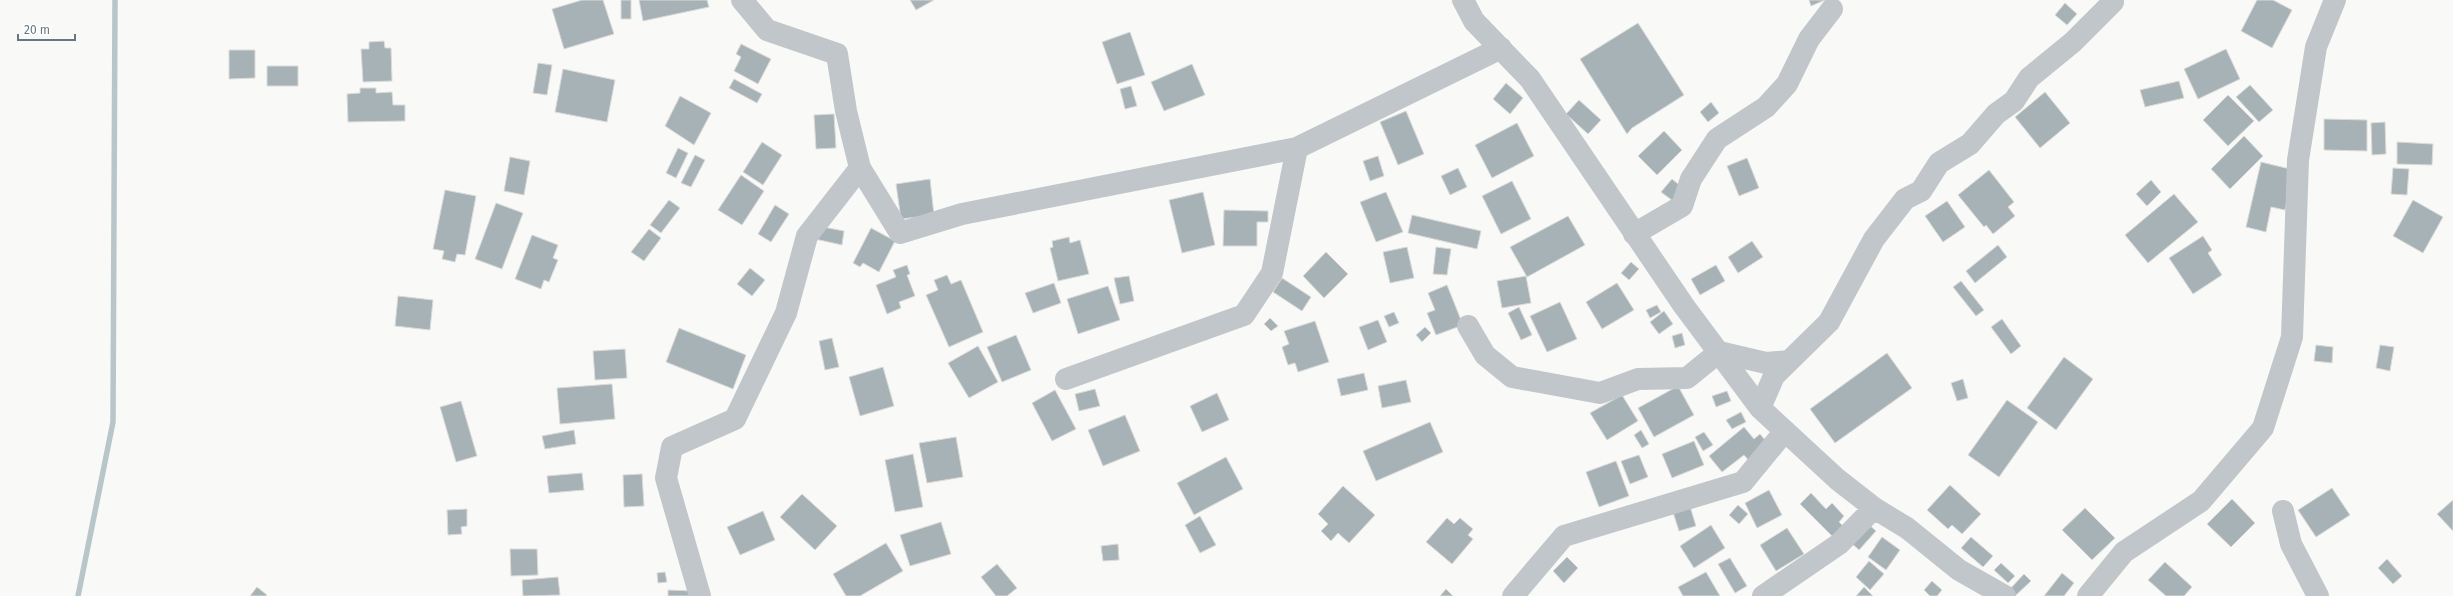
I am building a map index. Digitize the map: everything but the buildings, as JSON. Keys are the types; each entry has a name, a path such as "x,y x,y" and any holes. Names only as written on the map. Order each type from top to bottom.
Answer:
{"street":[{"path":"742,0 767,30 837,54 846,111 860,168 900,233 962,214 1297,148 1501,48"},
{"path":"1463,0 1474,21 1530,78 1684,306 1760,408 1837,479 1874,508 1907,528 1959,570 2001,595"},
{"path":"2088,596 2124,552 2201,501 2263,428 2292,337 2298,160 2316,47 2335,0"},
{"path":"1760,408 1774,376 1829,322 1874,239 1905,199 1921,191 1939,163 1970,144 1996,114 2014,101 2029,78 2073,42 2113,2"},
{"path":"1634,234 1682,206 1691,179 1717,139 1766,107 1787,84 1810,39 1832,9"},
{"path":"1066,379 1244,315 1272,273 1297,148"},
{"path":"700,596 666,478 672,447 734,419 786,313 807,236 860,168"},
{"path":"1468,326 1485,355 1512,377 1600,393 1638,379 1688,378 1719,352"},
{"path":"1719,352 1766,363 1789,361"},
{"path":"1513,596 1564,536 1743,482 1785,431"},
{"path":"1763,596 1839,544 1874,508"},
{"path":"2283,511 2291,544 2318,596"}],"waterway":[{"path":"78,596 113,422 115,0"}]}
